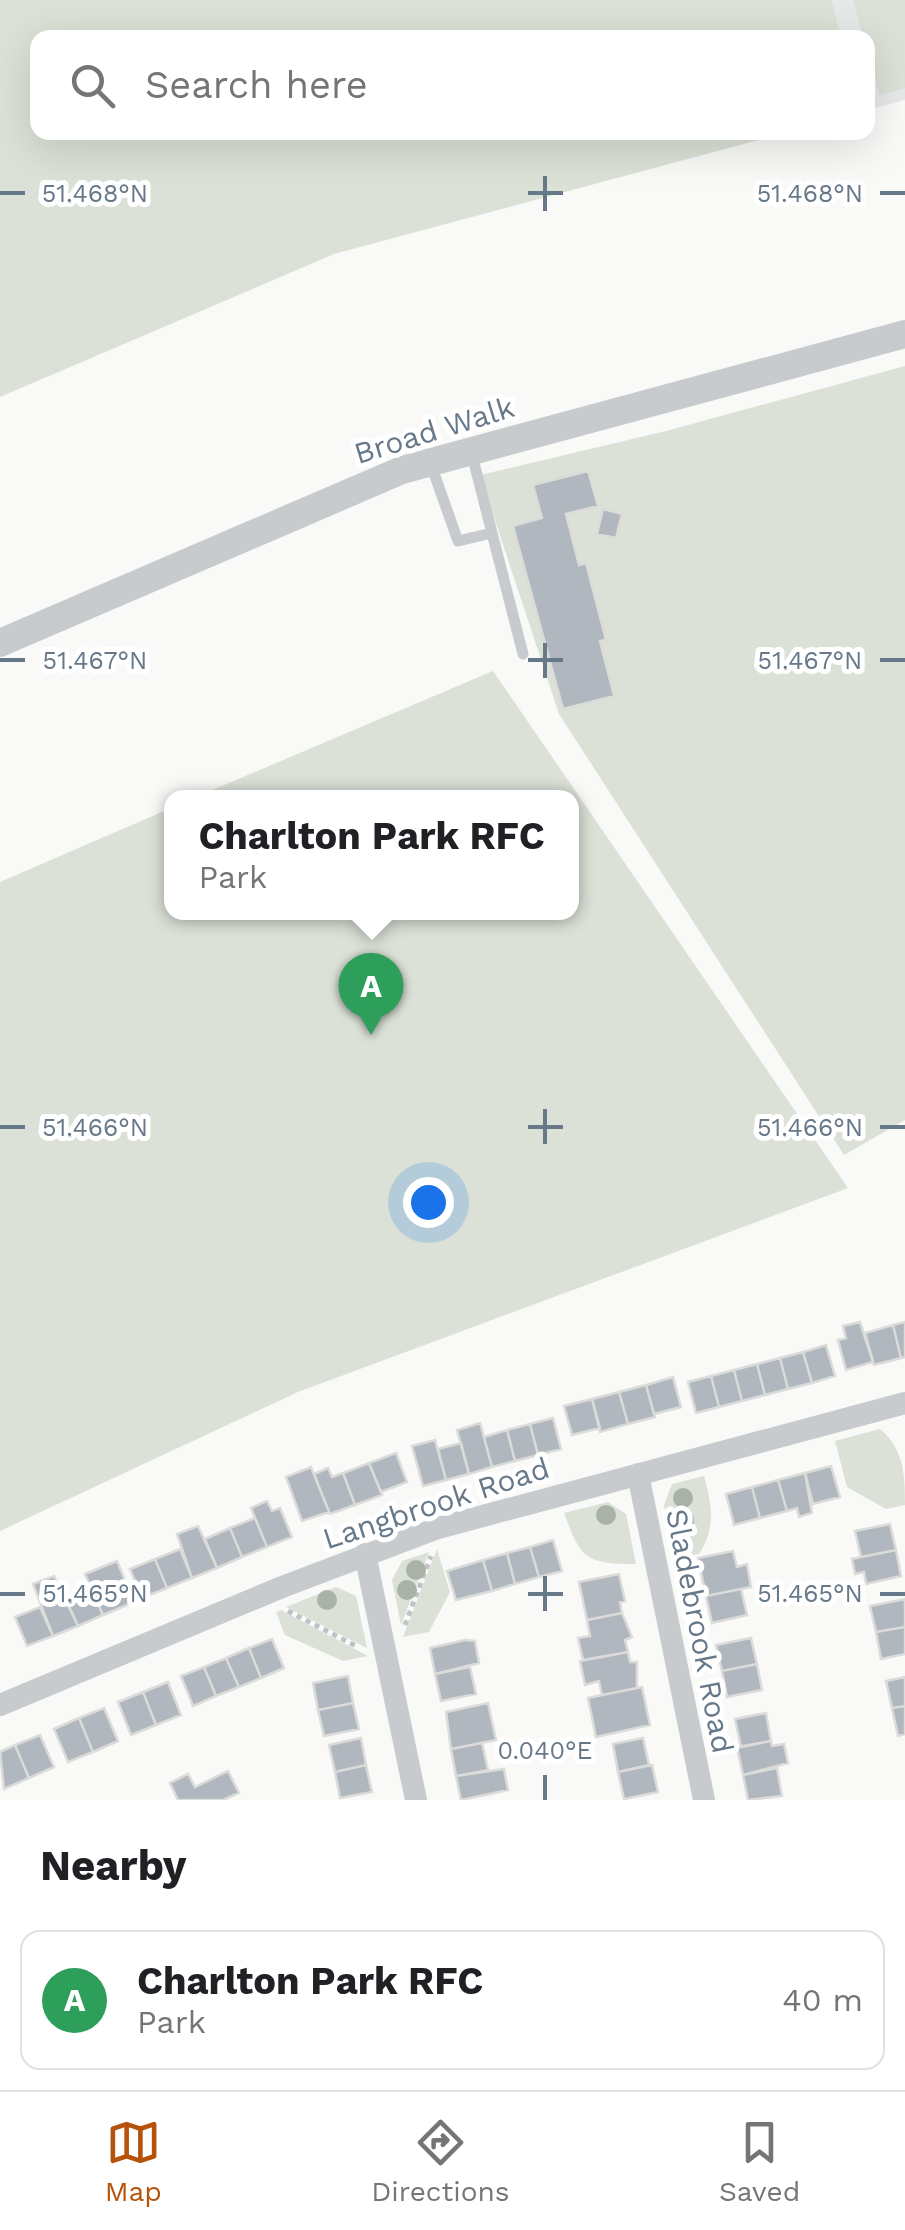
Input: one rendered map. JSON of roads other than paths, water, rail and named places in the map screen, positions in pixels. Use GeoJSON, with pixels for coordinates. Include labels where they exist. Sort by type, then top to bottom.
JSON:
{"type":"FeatureCollection","features":[{"type":"Feature","properties":{"kind":"street","name":"Broad Walk"},"geometry":{"type":"LineString","coordinates":[[0,643],[334,496],[430,462],[905,334]]}},
{"type":"Feature","properties":{"kind":"street","name":"Langbrook Road"},"geometry":{"type":"LineString","coordinates":[[0,1705],[427,1532],[905,1403]]}},
{"type":"Feature","properties":{"kind":"street","name":"Sladebrook Road"},"geometry":{"type":"LineString","coordinates":[[638,1474],[704,1800]]}},
{"type":"Feature","properties":{"kind":"street"},"geometry":{"type":"LineString","coordinates":[[365,1554],[416,1800]]}},
{"type":"Feature","properties":{"kind":"lane"},"geometry":{"type":"LineString","coordinates":[[471,451],[523,654]]}},
{"type":"Feature","properties":{"kind":"lane"},"geometry":{"type":"LineString","coordinates":[[430,462],[458,542],[492,532]]}},
{"type":"Feature","properties":{"kind":"place","name":"Charlton Park RFC"},"geometry":{"type":"Point","coordinates":[371,1035]}}]}
